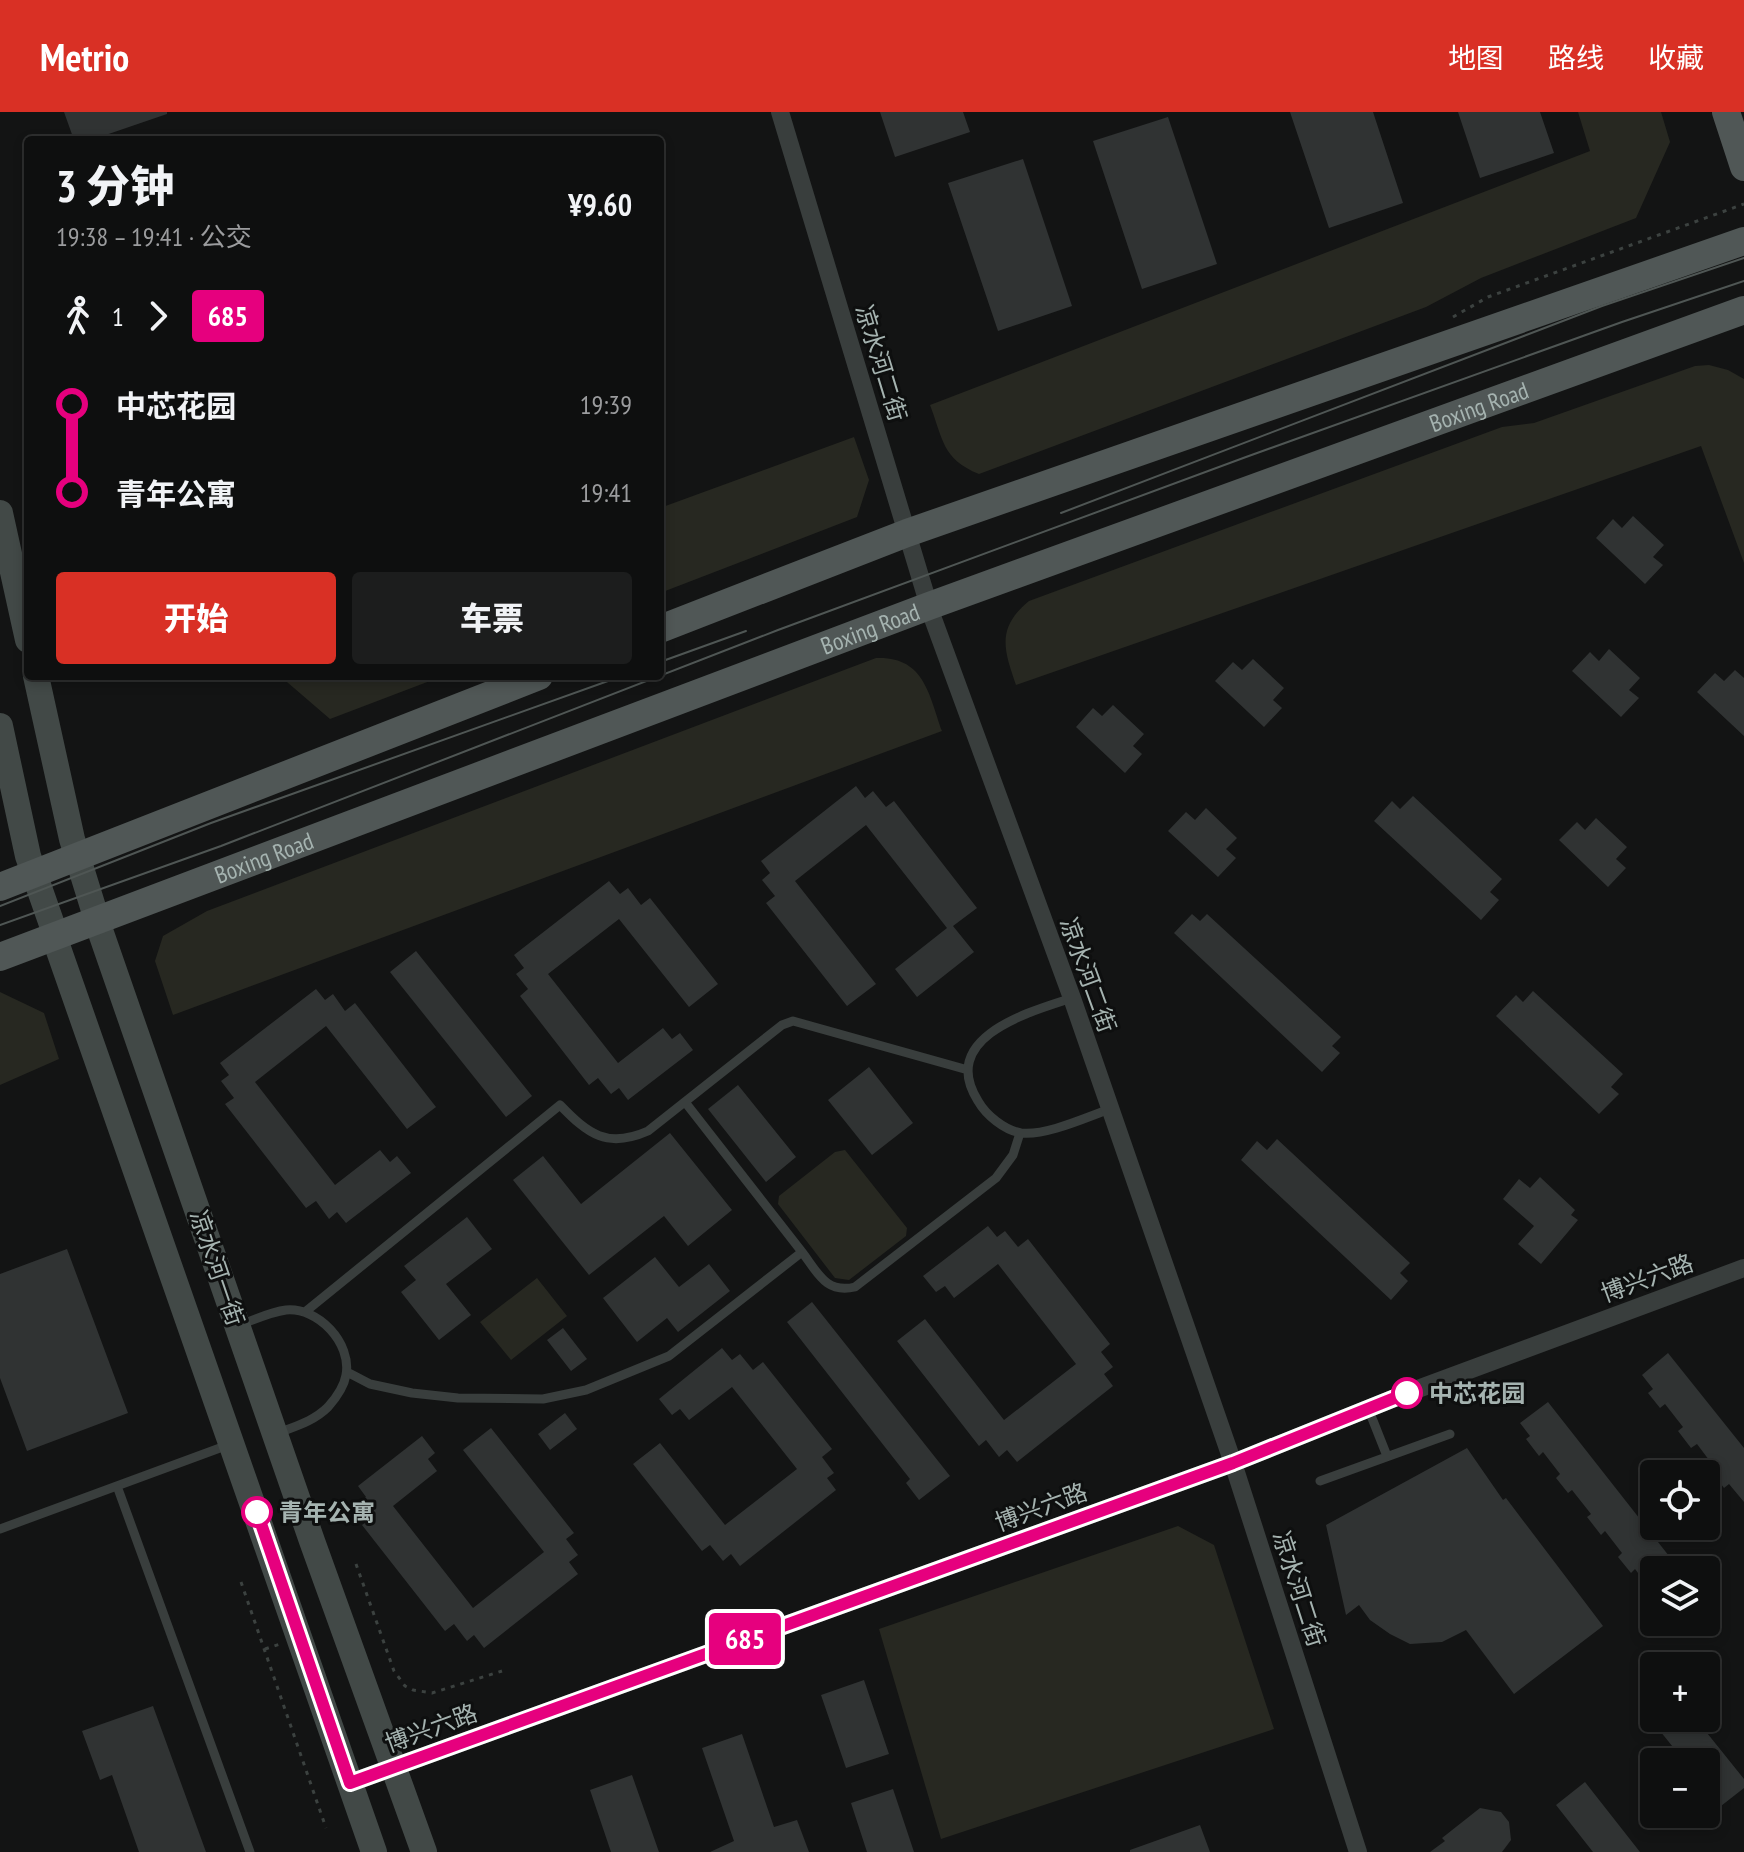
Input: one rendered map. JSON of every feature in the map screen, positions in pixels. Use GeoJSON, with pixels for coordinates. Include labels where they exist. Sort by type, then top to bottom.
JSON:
{"type":"FeatureCollection","features":[{"type":"Feature","properties":{"kind":"main road"},"geometry":{"type":"LineString","coordinates":[[1726,112],[1744,167]]}},
{"type":"Feature","properties":{"kind":"main road"},"geometry":{"type":"LineString","coordinates":[[664,627],[907,533],[1744,241]]}},
{"type":"Feature","properties":{"kind":"main road","name":"Boxing Road"},"geometry":{"type":"LineString","coordinates":[[0,957],[929,606],[1744,310]]}},
{"type":"Feature","properties":{"kind":"main road"},"geometry":{"type":"LineString","coordinates":[[0,513],[24,622]]}},
{"type":"Feature","properties":{"kind":"main road","name":"凉水河一街"},"geometry":{"type":"LineString","coordinates":[[37,680],[77,856],[98,922],[424,1852]]}},
{"type":"Feature","properties":{"kind":"main road"},"geometry":{"type":"LineString","coordinates":[[0,887],[529,680]]}},
{"type":"Feature","properties":{"kind":"main road","name":"凉水河一街"},"geometry":{"type":"LineString","coordinates":[[0,726],[28,856],[68,978],[374,1852]]}},
{"type":"Feature","properties":{"kind":"street","name":"凉水河二街"},"geometry":{"type":"LineString","coordinates":[[780,112],[929,606],[1072,998],[1233,1463],[1358,1852]]}},
{"type":"Feature","properties":{"kind":"street","name":"博兴六路"},"geometry":{"type":"LineString","coordinates":[[350,1783],[1233,1463],[1368,1408],[1744,1268]]}},
{"type":"Feature","properties":{"kind":"lane"},"geometry":{"type":"LineString","coordinates":[[1072,998],[1003,1023],[986,1036],[974,1052],[968,1070],[972,1092],[983,1109],[998,1122],[1020,1133],[1042,1131],[1110,1109]]}},
{"type":"Feature","properties":{"kind":"lane"},"geometry":{"type":"LineString","coordinates":[[305,1312],[560,1105],[583,1128],[600,1137],[634,1137],[648,1131],[782,1025],[793,1021],[968,1070]]}},
{"type":"Feature","properties":{"kind":"lane"},"geometry":{"type":"LineString","coordinates":[[685,1102],[802,1252],[831,1286],[841,1290],[855,1287],[996,1178],[1013,1155],[1020,1133]]}},
{"type":"Feature","properties":{"kind":"lane"},"geometry":{"type":"LineString","coordinates":[[347,1372],[370,1384],[458,1398],[543,1399],[586,1390],[669,1356],[802,1252]]}},
{"type":"Feature","properties":{"kind":"lane"},"geometry":{"type":"LineString","coordinates":[[238,1326],[287,1310],[305,1312],[325,1324],[346,1354],[344,1383],[327,1408],[314,1419],[275,1434]]}},
{"type":"Feature","properties":{"kind":"lane"},"geometry":{"type":"LineString","coordinates":[[1368,1408],[1387,1456]]}},
{"type":"Feature","properties":{"kind":"lane"},"geometry":{"type":"LineString","coordinates":[[1320,1481],[1450,1434]]}},
{"type":"Feature","properties":{"kind":"lane"},"geometry":{"type":"LineString","coordinates":[[0,1529],[231,1444]]}},
{"type":"Feature","properties":{"kind":"lane"},"geometry":{"type":"LineString","coordinates":[[117,1486],[250,1852]]}},
{"type":"Feature","properties":{"kind":"path"},"geometry":{"type":"LineString","coordinates":[[356,1564],[394,1671],[405,1686],[432,1693],[502,1671]]}},
{"type":"Feature","properties":{"kind":"path"},"geometry":{"type":"LineString","coordinates":[[241,1582],[326,1828]]}},
{"type":"Feature","properties":{"kind":"shaded area"},"geometry":{"type":"Polygon","coordinates":[[[1578,112],[1661,112],[1670,142],[1636,218],[1481,278],[1426,307],[979,474],[958,462],[941,438],[930,405],[1590,151],[1578,112]]]}},
{"type":"Feature","properties":{"kind":"shaded area"},"geometry":{"type":"Polygon","coordinates":[[[1709,365],[1728,370],[1744,379],[1744,563],[1701,446],[1016,685],[1006,650],[1007,630],[1018,611],[1029,601],[1502,427],[1534,423],[1695,366],[1709,365]]]}},
{"type":"Feature","properties":{"kind":"shaded area"},"geometry":{"type":"Polygon","coordinates":[[[854,437],[869,480],[857,517],[664,591],[664,507],[854,437]]]}},
{"type":"Feature","properties":{"kind":"shaded area"},"geometry":{"type":"Polygon","coordinates":[[[876,658],[905,663],[915,670],[928,691],[942,731],[173,1015],[155,961],[163,936],[207,911],[876,658]]]}},
{"type":"Feature","properties":{"kind":"shaded area"},"geometry":{"type":"Polygon","coordinates":[[[285,680],[432,680],[330,719],[285,680]]]}},
{"type":"Feature","properties":{"kind":"shaded area"},"geometry":{"type":"Polygon","coordinates":[[[0,992],[44,1013],[59,1059],[0,1085],[0,992]]]}},
{"type":"Feature","properties":{"kind":"shaded area"},"geometry":{"type":"Polygon","coordinates":[[[845,1150],[907,1228],[906,1236],[849,1280],[835,1278],[778,1204],[779,1196],[835,1152],[845,1150]]]}},
{"type":"Feature","properties":{"kind":"shaded area"},"geometry":{"type":"Polygon","coordinates":[[[537,1278],[567,1316],[511,1360],[480,1322],[537,1278]]]}},
{"type":"Feature","properties":{"kind":"shaded area"},"geometry":{"type":"Polygon","coordinates":[[[1178,1526],[1214,1545],[1274,1729],[941,1839],[879,1629],[1178,1526]]]}},
{"type":"Feature","properties":{"kind":"building"},"geometry":{"type":"Polygon","coordinates":[[[64,112],[167,112],[103,136],[73,136],[64,112]]]}},
{"type":"Feature","properties":{"kind":"building"},"geometry":{"type":"Polygon","coordinates":[[[880,112],[963,112],[970,132],[895,157],[880,112]]]}},
{"type":"Feature","properties":{"kind":"building"},"geometry":{"type":"Polygon","coordinates":[[[1290,112],[1373,112],[1403,203],[1329,228],[1290,112]]]}},
{"type":"Feature","properties":{"kind":"building"},"geometry":{"type":"Polygon","coordinates":[[[1458,112],[1540,112],[1554,153],[1480,178],[1458,112]]]}},
{"type":"Feature","properties":{"kind":"building"},"geometry":{"type":"Polygon","coordinates":[[[1168,117],[1217,264],[1142,289],[1093,141],[1168,117]]]}},
{"type":"Feature","properties":{"kind":"building"},"geometry":{"type":"Polygon","coordinates":[[[1023,159],[1072,306],[998,331],[948,183],[1023,159]]]}},
{"type":"Feature","properties":{"kind":"building"},"geometry":{"type":"Polygon","coordinates":[[[1633,516],[1664,545],[1653,557],[1663,565],[1645,584],[1596,538],[1613,519],[1622,528],[1633,516]]]}},
{"type":"Feature","properties":{"kind":"building"},"geometry":{"type":"Polygon","coordinates":[[[1609,649],[1640,678],[1629,690],[1639,698],[1621,717],[1572,671],[1590,652],[1599,661],[1609,649]]]}},
{"type":"Feature","properties":{"kind":"building"},"geometry":{"type":"Polygon","coordinates":[[[1253,659],[1284,688],[1273,700],[1282,708],[1264,727],[1215,681],[1233,662],[1242,670],[1253,659]]]}},
{"type":"Feature","properties":{"kind":"building"},"geometry":{"type":"Polygon","coordinates":[[[1735,670],[1744,678],[1744,736],[1697,692],[1715,673],[1724,681],[1735,670]]]}},
{"type":"Feature","properties":{"kind":"building"},"geometry":{"type":"Polygon","coordinates":[[[1113,705],[1144,734],[1133,746],[1142,754],[1125,773],[1076,727],[1093,708],[1102,716],[1113,705]]]}},
{"type":"Feature","properties":{"kind":"building"},"geometry":{"type":"Polygon","coordinates":[[[856,786],[865,798],[873,791],[886,807],[894,801],[977,908],[953,926],[974,952],[917,997],[895,969],[947,928],[866,825],[795,881],[876,984],[847,1006],[766,903],[775,896],[762,880],[770,873],[761,861],[856,786]]]}},
{"type":"Feature","properties":{"kind":"building"},"geometry":{"type":"Polygon","coordinates":[[[1413,796],[1502,879],[1490,892],[1499,900],[1481,920],[1374,821],[1392,801],[1400,809],[1413,796]]]}},
{"type":"Feature","properties":{"kind":"building"},"geometry":{"type":"Polygon","coordinates":[[[1206,808],[1237,838],[1226,849],[1236,858],[1218,877],[1168,831],[1186,812],[1195,820],[1206,808]]]}},
{"type":"Feature","properties":{"kind":"building"},"geometry":{"type":"Polygon","coordinates":[[[1596,818],[1627,847],[1616,859],[1626,868],[1608,887],[1559,840],[1577,822],[1585,830],[1596,818]]]}},
{"type":"Feature","properties":{"kind":"building"},"geometry":{"type":"Polygon","coordinates":[[[609,881],[620,894],[628,888],[641,905],[650,898],[718,984],[689,1007],[619,919],[548,974],[618,1063],[663,1028],[672,1039],[680,1033],[693,1050],[628,1100],[619,1088],[611,1094],[598,1078],[589,1085],[520,996],[528,989],[516,974],[524,968],[514,955],[609,881]]]}},
{"type":"Feature","properties":{"kind":"building"},"geometry":{"type":"Polygon","coordinates":[[[1192,914],[1200,921],[1207,914],[1341,1037],[1332,1046],[1340,1053],[1322,1072],[1174,933],[1192,914]]]}},
{"type":"Feature","properties":{"kind":"building"},"geometry":{"type":"Polygon","coordinates":[[[416,951],[532,1096],[506,1117],[390,972],[416,951]]]}},
{"type":"Feature","properties":{"kind":"building"},"geometry":{"type":"Polygon","coordinates":[[[316,989],[325,1000],[333,994],[345,1011],[355,1003],[436,1107],[407,1129],[326,1026],[255,1082],[335,1185],[380,1150],[390,1162],[397,1156],[411,1173],[346,1223],[337,1212],[329,1219],[316,1201],[306,1208],[225,1104],[234,1098],[221,1081],[229,1075],[220,1063],[316,989]]]}},
{"type":"Feature","properties":{"kind":"building"},"geometry":{"type":"Polygon","coordinates":[[[1533,991],[1623,1074],[1611,1087],[1619,1094],[1599,1114],[1496,1016],[1516,995],[1523,1002],[1533,991]]]}},
{"type":"Feature","properties":{"kind":"building"},"geometry":{"type":"Polygon","coordinates":[[[869,1067],[913,1123],[872,1155],[828,1100],[869,1067]]]}},
{"type":"Feature","properties":{"kind":"building"},"geometry":{"type":"Polygon","coordinates":[[[738,1085],[796,1157],[766,1182],[708,1109],[738,1085]]]}},
{"type":"Feature","properties":{"kind":"building"},"geometry":{"type":"Polygon","coordinates":[[[670,1133],[732,1210],[688,1246],[664,1216],[589,1275],[513,1180],[543,1156],[581,1204],[670,1133]]]}},
{"type":"Feature","properties":{"kind":"building"},"geometry":{"type":"Polygon","coordinates":[[[1277,1139],[1410,1263],[1400,1273],[1408,1281],[1391,1300],[1241,1160],[1257,1141],[1267,1150],[1277,1139]]]}},
{"type":"Feature","properties":{"kind":"building"},"geometry":{"type":"Polygon","coordinates":[[[1540,1177],[1575,1210],[1571,1215],[1578,1220],[1541,1264],[1518,1244],[1534,1226],[1503,1199],[1519,1179],[1530,1188],[1540,1177]]]}},
{"type":"Feature","properties":{"kind":"building"},"geometry":{"type":"Polygon","coordinates":[[[467,1217],[492,1249],[446,1284],[471,1315],[439,1340],[401,1292],[416,1280],[404,1266],[467,1217]]]}},
{"type":"Feature","properties":{"kind":"building"},"geometry":{"type":"Polygon","coordinates":[[[988,1226],[997,1237],[1005,1231],[1018,1247],[1028,1239],[1110,1344],[1101,1352],[1113,1367],[1104,1374],[1113,1386],[1017,1462],[1007,1450],[999,1457],[986,1440],[979,1446],[897,1341],[925,1319],[1004,1420],[1076,1364],[998,1264],[954,1298],[945,1286],[936,1292],[923,1276],[988,1226]]]}},
{"type":"Feature","properties":{"kind":"building"},"geometry":{"type":"Polygon","coordinates":[[[67,1249],[128,1413],[27,1451],[0,1378],[0,1274],[67,1249]]]}},
{"type":"Feature","properties":{"kind":"building"},"geometry":{"type":"Polygon","coordinates":[[[655,1257],[679,1287],[709,1264],[730,1291],[678,1332],[667,1318],[637,1342],[603,1298],[655,1257]]]}},
{"type":"Feature","properties":{"kind":"building"},"geometry":{"type":"Polygon","coordinates":[[[812,1302],[950,1476],[919,1500],[906,1483],[910,1479],[787,1322],[812,1302]]]}},
{"type":"Feature","properties":{"kind":"building"},"geometry":{"type":"Polygon","coordinates":[[[563,1328],[587,1359],[571,1371],[547,1340],[563,1328]]]}},
{"type":"Feature","properties":{"kind":"building"},"geometry":{"type":"Polygon","coordinates":[[[722,1348],[732,1360],[740,1354],[753,1370],[763,1362],[832,1449],[822,1457],[834,1473],[827,1478],[836,1490],[740,1566],[731,1554],[723,1561],[710,1545],[702,1551],[633,1464],[660,1443],[725,1525],[797,1469],[732,1387],[689,1420],[680,1409],[672,1415],[659,1399],[722,1348]]]}},
{"type":"Feature","properties":{"kind":"building"},"geometry":{"type":"Polygon","coordinates":[[[1668,1353],[1744,1448],[1744,1502],[1729,1484],[1724,1488],[1720,1483],[1720,1460],[1709,1460],[1697,1444],[1691,1448],[1678,1431],[1683,1427],[1665,1404],[1660,1408],[1648,1393],[1653,1389],[1642,1375],[1668,1353]]]}},
{"type":"Feature","properties":{"kind":"building"},"geometry":{"type":"Polygon","coordinates":[[[1548,1402],[1640,1519],[1640,1540],[1656,1540],[1669,1556],[1640,1556],[1640,1576],[1635,1569],[1631,1573],[1618,1557],[1622,1553],[1605,1531],[1601,1535],[1587,1517],[1591,1514],[1572,1490],[1568,1493],[1556,1478],[1560,1474],[1543,1452],[1539,1456],[1526,1439],[1530,1436],[1520,1423],[1548,1402]]]}},
{"type":"Feature","properties":{"kind":"building"},"geometry":{"type":"Polygon","coordinates":[[[565,1413],[577,1429],[550,1450],[538,1434],[565,1413]]]}},
{"type":"Feature","properties":{"kind":"building"},"geometry":{"type":"Polygon","coordinates":[[[491,1428],[574,1533],[566,1539],[578,1555],[569,1562],[578,1574],[484,1648],[474,1635],[467,1641],[454,1624],[445,1631],[362,1525],[370,1519],[358,1503],[366,1497],[358,1486],[422,1436],[435,1453],[428,1459],[437,1471],[393,1506],[473,1608],[544,1552],[463,1450],[491,1428]]]}},
{"type":"Feature","properties":{"kind":"building"},"geometry":{"type":"Polygon","coordinates":[[[1467,1448],[1503,1500],[1506,1498],[1603,1626],[1514,1694],[1466,1630],[1442,1642],[1410,1644],[1370,1620],[1359,1605],[1346,1615],[1326,1525],[1467,1448]]]}},
{"type":"Feature","properties":{"kind":"building"},"geometry":{"type":"Polygon","coordinates":[[[864,1680],[889,1754],[846,1768],[821,1695],[864,1680]]]}},
{"type":"Feature","properties":{"kind":"building"},"geometry":{"type":"Polygon","coordinates":[[[153,1706],[206,1852],[139,1852],[112,1775],[100,1780],[82,1731],[153,1706]]]}},
{"type":"Feature","properties":{"kind":"building"},"geometry":{"type":"Polygon","coordinates":[[[1661,1732],[1706,1732],[1719,1748],[1674,1748],[1661,1732]]]}},
{"type":"Feature","properties":{"kind":"building"},"geometry":{"type":"Polygon","coordinates":[[[742,1734],[774,1827],[797,1820],[809,1852],[710,1852],[734,1841],[702,1748],[742,1734]]]}},
{"type":"Feature","properties":{"kind":"building"},"geometry":{"type":"Polygon","coordinates":[[[1720,1749],[1744,1779],[1744,1788],[1721,1806],[1720,1749]]]}},
{"type":"Feature","properties":{"kind":"building"},"geometry":{"type":"Polygon","coordinates":[[[632,1775],[659,1852],[611,1852],[590,1790],[632,1775]]]}},
{"type":"Feature","properties":{"kind":"building"},"geometry":{"type":"Polygon","coordinates":[[[1585,1782],[1640,1852],[1593,1852],[1556,1805],[1585,1782]]]}},
{"type":"Feature","properties":{"kind":"building"},"geometry":{"type":"Polygon","coordinates":[[[893,1789],[914,1852],[867,1852],[851,1803],[893,1789]]]}},
{"type":"Feature","properties":{"kind":"building"},"geometry":{"type":"Polygon","coordinates":[[[1480,1808],[1501,1812],[1509,1822],[1511,1840],[1502,1852],[1430,1852],[1445,1841],[1442,1838],[1480,1808]]]}},
{"type":"Feature","properties":{"kind":"building"},"geometry":{"type":"Polygon","coordinates":[[[1200,1825],[1210,1852],[1130,1852],[1130,1850],[1200,1825]]]}},
{"type":"Feature","properties":{"kind":"tram line"},"geometry":{"type":"LineString","coordinates":[[1061,513],[1602,306],[1744,258]]}},
{"type":"Feature","properties":{"kind":"tram line"},"geometry":{"type":"LineString","coordinates":[[664,674],[1246,457],[1744,281]]}},
{"type":"Feature","properties":{"kind":"tram line"},"geometry":{"type":"LineString","coordinates":[[664,661],[746,631]]}},
{"type":"Feature","properties":{"kind":"tram line"},"geometry":{"type":"LineString","coordinates":[[0,906],[211,823],[611,680]]}},
{"type":"Feature","properties":{"kind":"tram line"},"geometry":{"type":"LineString","coordinates":[[0,925],[221,846],[649,680]]}},
{"type":"Feature","properties":{"kind":"bus line","name":"685"},"geometry":{"type":"LineString","coordinates":[[257,1512],[350,1783],[1233,1463],[1407,1393]]}},
{"type":"Feature","properties":{"kind":"place","name":"中芯花园"},"geometry":{"type":"Point","coordinates":[1407,1393]}},
{"type":"Feature","properties":{"kind":"place","name":"青年公寓"},"geometry":{"type":"Point","coordinates":[257,1512]}}]}
